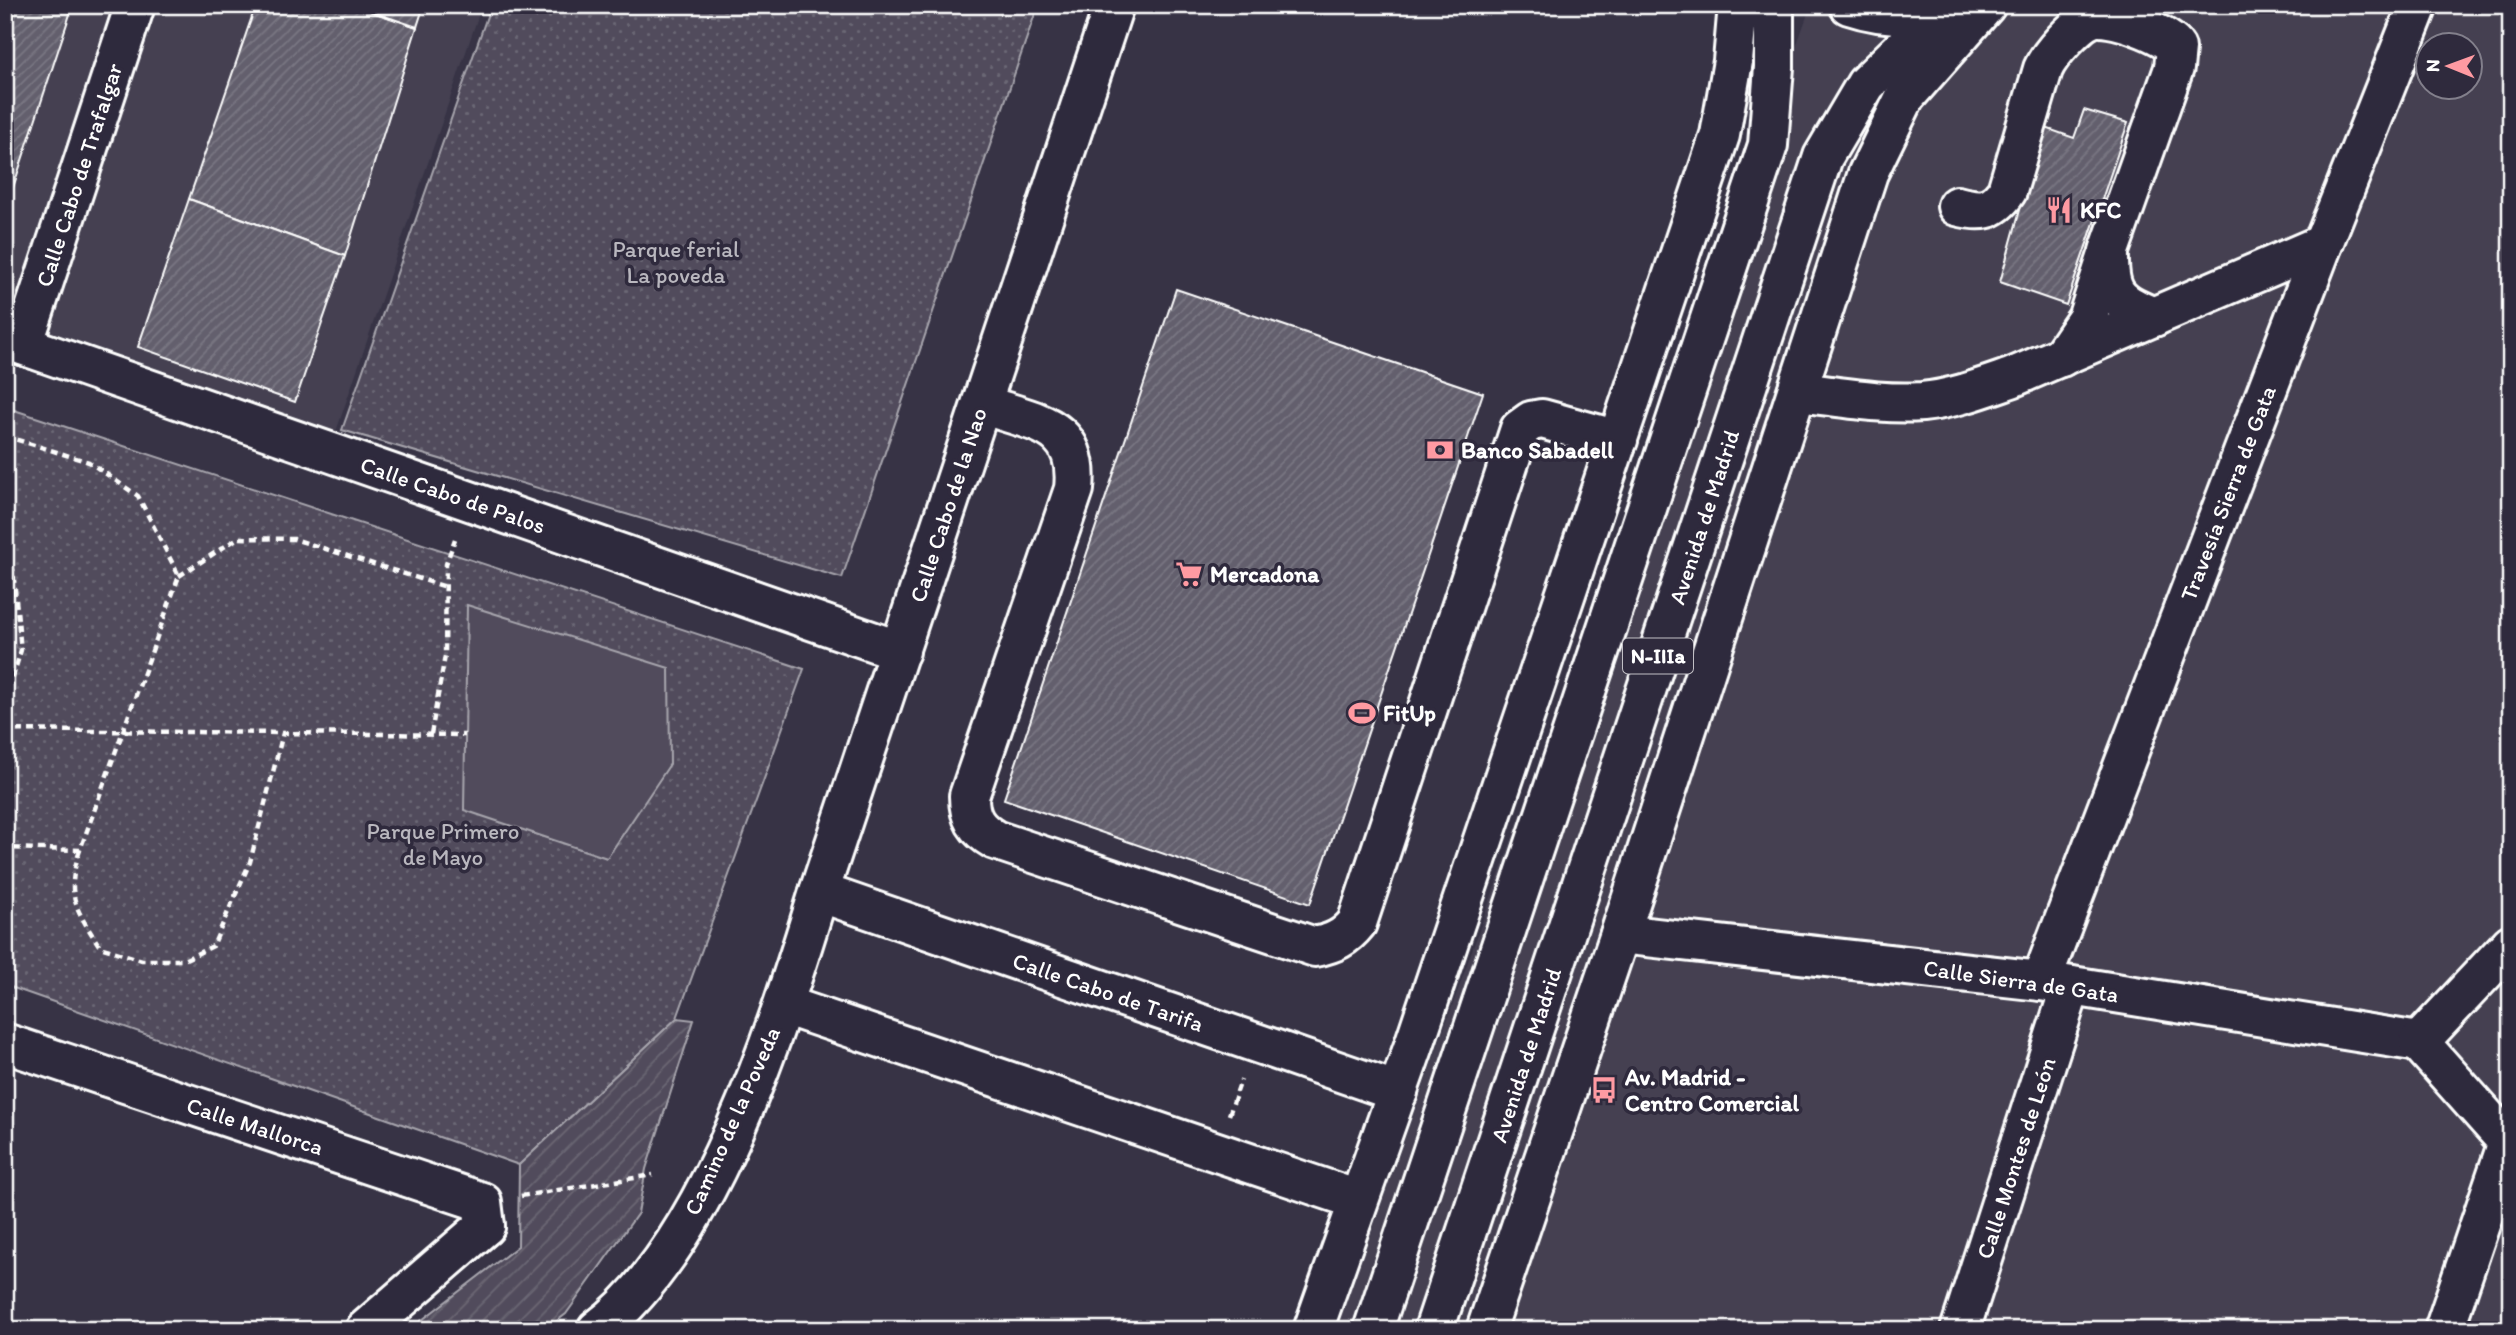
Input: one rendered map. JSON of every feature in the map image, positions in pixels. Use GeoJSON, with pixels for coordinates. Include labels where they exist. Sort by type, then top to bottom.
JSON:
{"type":"FeatureCollection","features":[{"type":"Feature","properties":{"kind":"main road","name":"Calle Cabo de Trafalgar"},"geometry":{"type":"LineString","coordinates":[[14,342],[135,5]]}},
{"type":"Feature","properties":{"kind":"main road","name":"Calle Cabo de la Nao"},"geometry":{"type":"LineString","coordinates":[[784,1005],[819,892],[1114,5]]}},
{"type":"Feature","properties":{"kind":"main road"},"geometry":{"type":"LineString","coordinates":[[1314,1330],[1398,1092],[1720,135],[1733,61],[1738,5]]}},
{"type":"Feature","properties":{"kind":"main road","name":"N-IIIa"},"geometry":{"type":"LineString","coordinates":[[1373,1330],[1768,145],[1774,67],[1774,5]]}},
{"type":"Feature","properties":{"kind":"main road","name":"N-IIIa"},"geometry":{"type":"LineString","coordinates":[[1849,5],[1876,14],[1937,15],[1973,5]]}},
{"type":"Feature","properties":{"kind":"main road"},"geometry":{"type":"LineString","coordinates":[[1486,1330],[1620,934],[1868,173],[1905,97],[1986,5]]}},
{"type":"Feature","properties":{"kind":"main road","name":"Travesía Sierra de Gata"},"geometry":{"type":"LineString","coordinates":[[2056,984],[2323,244],[2418,5]]}},
{"type":"Feature","properties":{"kind":"main road","name":"Avenida de Madrid"},"geometry":{"type":"LineString","coordinates":[[1434,1330],[1823,157],[1866,83],[1937,15]]}},
{"type":"Feature","properties":{"kind":"main road"},"geometry":{"type":"LineString","coordinates":[[1957,206],[1978,212],[1989,209],[2003,197],[2048,58],[2086,21],[2101,17],[2162,34],[2176,48],[2174,68],[2087,319],[2061,357]]}},
{"type":"Feature","properties":{"kind":"main road"},"geometry":{"type":"LineString","coordinates":[[1797,392],[1923,402],[1965,394],[2061,357],[2323,244]]}},
{"type":"Feature","properties":{"kind":"main road"},"geometry":{"type":"LineString","coordinates":[[2109,251],[2109,275],[2115,295],[2130,307],[2154,317]]}},
{"type":"Feature","properties":{"kind":"main road","name":"Calle Cabo de Palos"},"geometry":{"type":"LineString","coordinates":[[14,342],[900,650]]}},
{"type":"Feature","properties":{"kind":"main road"},"geometry":{"type":"LineString","coordinates":[[982,404],[1061,434],[1073,455],[1076,472],[1074,489],[969,796],[970,815],[975,824],[995,840],[1315,947],[1333,944],[1347,935],[1357,923],[1520,429],[1531,421],[1542,419],[1618,440]]}},
{"type":"Feature","properties":{"kind":"main road","name":"Calle Cabo de Tarifa"},"geometry":{"type":"LineString","coordinates":[[819,892],[1398,1092]]}},
{"type":"Feature","properties":{"kind":"main road","name":"Calle Sierra de Gata"},"geometry":{"type":"LineString","coordinates":[[1620,934],[2056,984],[2419,1042]]}},
{"type":"Feature","properties":{"kind":"main road"},"geometry":{"type":"LineString","coordinates":[[2444,1330],[2508,1142],[2419,1042],[2511,944]]}},
{"type":"Feature","properties":{"kind":"main road","name":"Calle Montes de León"},"geometry":{"type":"LineString","coordinates":[[1960,1330],[2056,984]]}},
{"type":"Feature","properties":{"kind":"main road"},"geometry":{"type":"LineString","coordinates":[[784,1005],[1358,1200]]}},
{"type":"Feature","properties":{"kind":"main road","name":"Camino de la Poveda"},"geometry":{"type":"LineString","coordinates":[[597,1330],[664,1262],[713,1176],[784,1005]]}},
{"type":"Feature","properties":{"kind":"main road","name":"Calle Mallorca"},"geometry":{"type":"LineString","coordinates":[[5,1043],[484,1214]]}},
{"type":"Feature","properties":{"kind":"main road"},"geometry":{"type":"LineString","coordinates":[[365,1330],[484,1214]]}},
{"type":"Feature","properties":{"kind":"path"},"geometry":{"type":"LineString","coordinates":[[5,436],[89,462],[138,496],[179,576]]}},
{"type":"Feature","properties":{"kind":"path"},"geometry":{"type":"LineString","coordinates":[[431,734],[445,656],[446,564],[468,500]]}},
{"type":"Feature","properties":{"kind":"path"},"geometry":{"type":"LineString","coordinates":[[283,733],[250,862],[213,946],[184,960],[142,960],[100,947],[80,916],[70,880],[179,576],[238,538],[294,539],[446,587]]}},
{"type":"Feature","properties":{"kind":"path"},"geometry":{"type":"LineString","coordinates":[[5,554],[13,569],[21,650],[5,703]]}},
{"type":"Feature","properties":{"kind":"path"},"geometry":{"type":"LineString","coordinates":[[5,730],[465,735]]}},
{"type":"Feature","properties":{"kind":"path"},"geometry":{"type":"LineString","coordinates":[[5,848],[79,850]]}},
{"type":"Feature","properties":{"kind":"path"},"geometry":{"type":"LineString","coordinates":[[1215,1152],[1254,1042]]}},
{"type":"Feature","properties":{"kind":"path"},"geometry":{"type":"LineString","coordinates":[[484,1214],[653,1175]]}},
{"type":"Feature","properties":{"kind":"shaded area"},"geometry":{"type":"Polygon","coordinates":[[[5,5],[482,5],[329,452],[5,335],[5,5]]]}},
{"type":"Feature","properties":{"kind":"shaded area"},"geometry":{"type":"Polygon","coordinates":[[[1811,5],[2511,5],[2511,1330],[1336,1330],[1811,5]]]}},
{"type":"Feature","properties":{"kind":"green space","name":"Parque ferial La poveda"},"geometry":{"type":"Polygon","coordinates":[[[491,5],[1038,5],[842,578],[342,430],[491,5]]]}},
{"type":"Feature","properties":{"kind":"green space","name":"Parque Primero de Mayo"},"geometry":{"type":"Polygon","coordinates":[[[5,407],[804,669],[677,1018],[519,1165],[5,985],[5,407]]]}},
{"type":"Feature","properties":{"kind":"green space"},"geometry":{"type":"Polygon","coordinates":[[[467,605],[669,668],[670,764],[607,858],[464,810],[467,605]]]}},
{"type":"Feature","properties":{"kind":"green space"},"geometry":{"type":"Polygon","coordinates":[[[677,1018],[694,1020],[646,1169],[638,1213],[566,1314],[545,1330],[409,1330],[518,1246],[519,1165],[677,1018]]]}},
{"type":"Feature","properties":{"kind":"building"},"geometry":{"type":"Polygon","coordinates":[[[5,5],[73,5],[5,212],[5,5]]]}},
{"type":"Feature","properties":{"kind":"building"},"geometry":{"type":"Polygon","coordinates":[[[256,5],[352,5],[417,27],[345,256],[189,199],[256,5]]]}},
{"type":"Feature","properties":{"kind":"building"},"geometry":{"type":"Polygon","coordinates":[[[352,5],[424,5],[417,27],[352,5]]]}},
{"type":"Feature","properties":{"kind":"building","name":"KFC"},"geometry":{"type":"Polygon","coordinates":[[[2084,110],[2128,123],[2066,305],[2000,282],[2043,127],[2074,138],[2084,110]]]}},
{"type":"Feature","properties":{"kind":"building"},"geometry":{"type":"Polygon","coordinates":[[[189,199],[345,256],[295,402],[138,347],[189,199]]]}},
{"type":"Feature","properties":{"kind":"building"},"geometry":{"type":"Polygon","coordinates":[[[1176,289],[1483,393],[1310,904],[1004,799],[1176,289]]]}},
{"type":"Feature","properties":{"kind":"place","name":"KFC"},"geometry":{"type":"Point","coordinates":[2059,210]}},
{"type":"Feature","properties":{"kind":"place","name":"Banco Sabadell"},"geometry":{"type":"Point","coordinates":[1440,450]}},
{"type":"Feature","properties":{"kind":"place","name":"Mercadona"},"geometry":{"type":"Point","coordinates":[1189,574]}},
{"type":"Feature","properties":{"kind":"place","name":"FitUp"},"geometry":{"type":"Point","coordinates":[1362,713]}},
{"type":"Feature","properties":{"kind":"place","name":"Av. Madrid - Centro Comercial"},"geometry":{"type":"Point","coordinates":[1604,1090]}}]}
